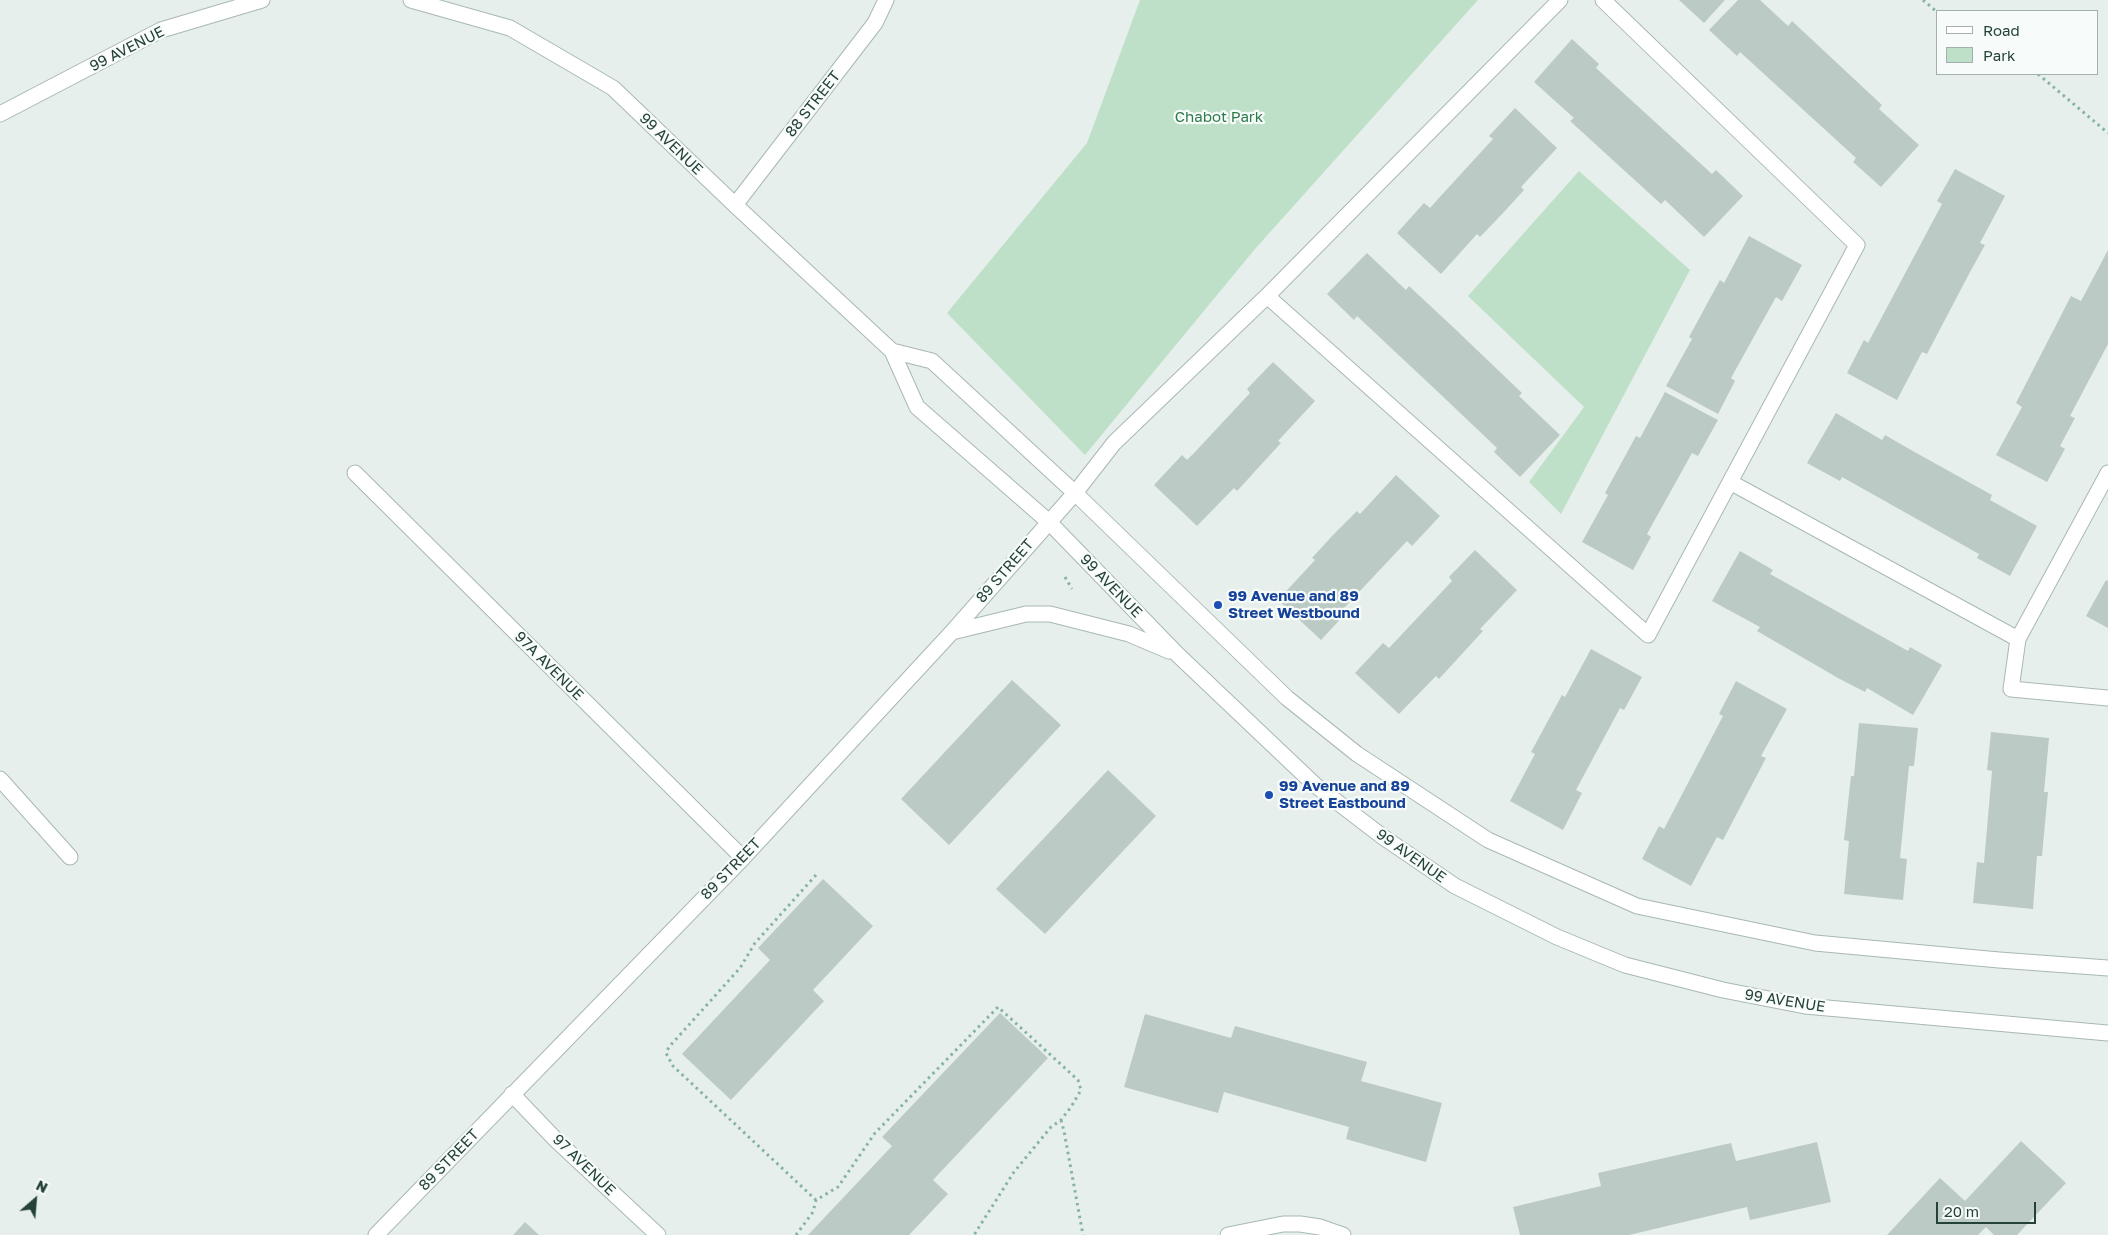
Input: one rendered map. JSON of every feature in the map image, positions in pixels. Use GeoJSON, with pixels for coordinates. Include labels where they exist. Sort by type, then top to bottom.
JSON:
{"type":"FeatureCollection","features":[{"type":"Feature","properties":{"kind":"street","name":"99 AVENUE"},"geometry":{"type":"LineString","coordinates":[[0,114],[162,30],[262,0]]}},
{"type":"Feature","properties":{"kind":"street","name":"99 AVENUE"},"geometry":{"type":"LineString","coordinates":[[411,0],[510,28],[613,88],[892,351],[917,407],[1048,522],[1178,654],[1316,784],[1383,837],[1455,886],[1565,941],[1625,965],[1723,990],[1805,1006],[2108,1033]]}},
{"type":"Feature","properties":{"kind":"street","name":"88 STREET"},"geometry":{"type":"LineString","coordinates":[[735,205],[875,23],[886,0]]}},
{"type":"Feature","properties":{"kind":"street","name":"89 STREET"},"geometry":{"type":"LineString","coordinates":[[376,1235],[743,858],[952,632],[1075,493],[1114,443],[1267,296],[1560,0]]}},
{"type":"Feature","properties":{"kind":"street"},"geometry":{"type":"LineString","coordinates":[[1267,296],[1648,635],[1857,245],[1603,0]]}},
{"type":"Feature","properties":{"kind":"street","name":"99 AVENUE"},"geometry":{"type":"LineString","coordinates":[[892,351],[932,361],[1075,493],[1287,698],[1358,754],[1488,840],[1637,906],[1815,943],[2108,968]]}},
{"type":"Feature","properties":{"kind":"street"},"geometry":{"type":"LineString","coordinates":[[2108,472],[2018,639],[2011,689],[2108,698]]}},
{"type":"Feature","properties":{"kind":"street","name":"97A AVENUE"},"geometry":{"type":"LineString","coordinates":[[355,473],[743,858]]}},
{"type":"Feature","properties":{"kind":"street"},"geometry":{"type":"LineString","coordinates":[[1730,482],[2018,639]]}},
{"type":"Feature","properties":{"kind":"street"},"geometry":{"type":"LineString","coordinates":[[952,632],[1026,614],[1050,614],[1129,634],[1178,654]]}},
{"type":"Feature","properties":{"kind":"street"},"geometry":{"type":"LineString","coordinates":[[0,779],[70,857]]}},
{"type":"Feature","properties":{"kind":"street","name":"97 AVENUE"},"geometry":{"type":"LineString","coordinates":[[512,1094],[556,1140],[658,1235]]}},
{"type":"Feature","properties":{"kind":"street"},"geometry":{"type":"LineString","coordinates":[[1228,1235],[1283,1224],[1320,1227],[1342,1235]]}},
{"type":"Feature","properties":{"kind":"path"},"geometry":{"type":"LineString","coordinates":[[1923,0],[1936,11]]}},
{"type":"Feature","properties":{"kind":"path"},"geometry":{"type":"LineString","coordinates":[[2039,75],[2108,133]]}},
{"type":"Feature","properties":{"kind":"path"},"geometry":{"type":"LineString","coordinates":[[816,876],[755,943],[740,968],[668,1047],[666,1053],[673,1066],[816,1200]]}},
{"type":"Feature","properties":{"kind":"path"},"geometry":{"type":"LineString","coordinates":[[796,1235],[813,1212],[816,1200],[838,1187],[875,1133],[998,1007],[1078,1080],[1081,1090],[1079,1096],[1061,1120],[1051,1127],[1014,1172],[974,1235]]}},
{"type":"Feature","properties":{"kind":"path"},"geometry":{"type":"LineString","coordinates":[[1061,1120],[1083,1235]]}},
{"type":"Feature","properties":{"kind":"green space","name":"Chabot Park"},"geometry":{"type":"Polygon","coordinates":[[[1140,0],[1478,0],[1255,249],[1085,455],[947,313],[1087,143],[1140,0]]]}},
{"type":"Feature","properties":{"kind":"green space"},"geometry":{"type":"Polygon","coordinates":[[[1579,171],[1690,270],[1561,514],[1529,482],[1584,407],[1468,296],[1579,171]]]}},
{"type":"Feature","properties":{"kind":"building"},"geometry":{"type":"Polygon","coordinates":[[[1679,0],[1725,0],[1704,23],[1679,0]]]}},
{"type":"Feature","properties":{"kind":"building"},"geometry":{"type":"Polygon","coordinates":[[[1738,0],[1760,0],[1788,26],[1792,21],[1882,105],[1879,109],[1919,145],[1881,187],[1853,162],[1856,158],[1740,52],[1737,56],[1709,30],[1738,0]]]}},
{"type":"Feature","properties":{"kind":"building"},"geometry":{"type":"Polygon","coordinates":[[[1572,39],[1599,64],[1596,68],[1712,174],[1716,170],[1743,196],[1704,237],[1665,200],[1661,204],[1570,121],[1574,118],[1534,82],[1572,39]]]}},
{"type":"Feature","properties":{"kind":"building"},"geometry":{"type":"Polygon","coordinates":[[[1515,108],[1557,148],[1521,187],[1524,190],[1503,213],[1480,237],[1477,234],[1441,274],[1397,233],[1424,203],[1430,208],[1493,139],[1489,136],[1515,108]]]}},
{"type":"Feature","properties":{"kind":"building"},"geometry":{"type":"Polygon","coordinates":[[[1955,169],[2005,196],[1980,243],[1985,245],[1927,354],[1922,352],[1897,400],[1847,373],[1864,340],[1868,343],[1942,204],[1937,201],[1955,169]]]}},
{"type":"Feature","properties":{"kind":"building"},"geometry":{"type":"Polygon","coordinates":[[[1749,236],[1802,265],[1782,301],[1776,297],[1731,378],[1735,381],[1718,414],[1666,386],[1692,339],[1689,337],[1720,280],[1724,283],[1749,236]]]}},
{"type":"Feature","properties":{"kind":"building"},"geometry":{"type":"Polygon","coordinates":[[[2108,250],[2108,344],[2070,416],[2075,418],[2060,446],[2065,449],[2047,482],[1996,455],[2022,407],[2016,403],[2071,296],[2081,301],[2108,250]]]}},
{"type":"Feature","properties":{"kind":"building"},"geometry":{"type":"Polygon","coordinates":[[[1367,253],[1406,290],[1409,286],[1454,328],[1522,393],[1519,396],[1560,435],[1520,477],[1494,452],[1497,448],[1437,391],[1357,316],[1354,320],[1327,294],[1367,253]]]}},
{"type":"Feature","properties":{"kind":"building"},"geometry":{"type":"Polygon","coordinates":[[[1273,362],[1315,401],[1278,441],[1281,443],[1237,491],[1234,488],[1197,526],[1154,485],[1182,455],[1187,460],[1195,452],[1250,393],[1247,389],[1273,362]]]}},
{"type":"Feature","properties":{"kind":"building"},"geometry":{"type":"Polygon","coordinates":[[[1665,392],[1718,420],[1698,456],[1692,453],[1647,534],[1651,537],[1633,570],[1582,542],[1608,495],[1605,493],[1636,436],[1640,438],[1665,392]]]}},
{"type":"Feature","properties":{"kind":"building"},"geometry":{"type":"Polygon","coordinates":[[[1836,413],[1882,440],[1885,435],[1992,495],[1990,500],[2037,526],[2010,576],[1977,558],[1979,554],[1842,477],[1840,481],[1807,463],[1836,413]]]}},
{"type":"Feature","properties":{"kind":"building"},"geometry":{"type":"Polygon","coordinates":[[[1396,475],[1440,516],[1412,546],[1407,541],[1343,609],[1347,612],[1321,640],[1278,600],[1315,560],[1312,558],[1333,535],[1357,511],[1360,514],[1396,475]]]}},
{"type":"Feature","properties":{"kind":"building"},"geometry":{"type":"Polygon","coordinates":[[[1475,550],[1517,590],[1480,629],[1483,631],[1439,679],[1436,676],[1399,714],[1355,673],[1383,643],[1389,648],[1452,581],[1449,577],[1475,550]]]}},
{"type":"Feature","properties":{"kind":"building"},"geometry":{"type":"Polygon","coordinates":[[[1740,551],[1773,570],[1770,574],[1908,651],[1910,647],[1942,665],[1913,715],[1867,688],[1865,692],[1838,678],[1757,631],[1760,627],[1712,601],[1740,551]]]}},
{"type":"Feature","properties":{"kind":"building"},"geometry":{"type":"Polygon","coordinates":[[[2106,580],[2108,581],[2108,628],[2086,616],[2106,580]]]}},
{"type":"Feature","properties":{"kind":"building"},"geometry":{"type":"Polygon","coordinates":[[[1591,649],[1642,677],[1624,710],[1620,708],[1576,790],[1582,793],[1563,830],[1510,801],[1535,754],[1531,752],[1562,695],[1565,697],[1591,649]]]}},
{"type":"Feature","properties":{"kind":"building"},"geometry":{"type":"Polygon","coordinates":[[[1012,680],[1061,725],[949,845],[901,799],[1012,680]]]}},
{"type":"Feature","properties":{"kind":"building"},"geometry":{"type":"Polygon","coordinates":[[[1736,681],[1787,709],[1761,756],[1766,758],[1723,840],[1717,837],[1691,886],[1642,859],[1659,826],[1664,829],[1723,716],[1719,714],[1736,681]]]}},
{"type":"Feature","properties":{"kind":"building"},"geometry":{"type":"Polygon","coordinates":[[[1859,723],[1918,728],[1914,766],[1909,766],[1900,858],[1907,859],[1903,900],[1844,894],[1849,841],[1844,840],[1851,776],[1854,776],[1859,723]]]}},
{"type":"Feature","properties":{"kind":"building"},"geometry":{"type":"Polygon","coordinates":[[[1991,732],[2049,738],[2044,792],[2048,792],[2042,856],[2037,856],[2033,909],[1973,903],[1977,862],[1984,863],[1992,771],[1987,770],[1991,732]]]}},
{"type":"Feature","properties":{"kind":"building"},"geometry":{"type":"Polygon","coordinates":[[[1108,770],[1156,816],[1045,934],[996,889],[1108,770]]]}},
{"type":"Feature","properties":{"kind":"building"},"geometry":{"type":"Polygon","coordinates":[[[823,879],[873,926],[813,990],[824,1001],[731,1100],[682,1054],[770,960],[758,948],[823,879]]]}},
{"type":"Feature","properties":{"kind":"building"},"geometry":{"type":"Polygon","coordinates":[[[1000,1013],[1048,1058],[933,1180],[948,1194],[909,1235],[808,1235],[892,1146],[882,1137],[1000,1013]]]}},
{"type":"Feature","properties":{"kind":"building"},"geometry":{"type":"Polygon","coordinates":[[[1145,1014],[1231,1038],[1235,1026],[1367,1062],[1361,1081],[1442,1103],[1426,1162],[1346,1139],[1349,1127],[1224,1092],[1218,1113],[1124,1087],[1145,1014]]]}},
{"type":"Feature","properties":{"kind":"building"},"geometry":{"type":"Polygon","coordinates":[[[2021,1141],[2066,1183],[2017,1235],[1994,1235],[1986,1227],[1978,1235],[1887,1235],[1940,1178],[1965,1201],[2021,1141]]]}},
{"type":"Feature","properties":{"kind":"building"},"geometry":{"type":"Polygon","coordinates":[[[1817,1142],[1831,1202],[1750,1220],[1747,1207],[1629,1235],[1520,1235],[1513,1207],[1601,1186],[1598,1173],[1731,1143],[1736,1161],[1817,1142]]]}},
{"type":"Feature","properties":{"kind":"building"},"geometry":{"type":"Polygon","coordinates":[[[525,1222],[539,1235],[513,1235],[525,1222]]]}},
{"type":"Feature","properties":{"kind":"place","name":"99 Avenue and 89 Street Westbound"},"geometry":{"type":"Point","coordinates":[1218,605]}},
{"type":"Feature","properties":{"kind":"place","name":"99 Avenue and 89 Street Eastbound"},"geometry":{"type":"Point","coordinates":[1269,795]}}]}
